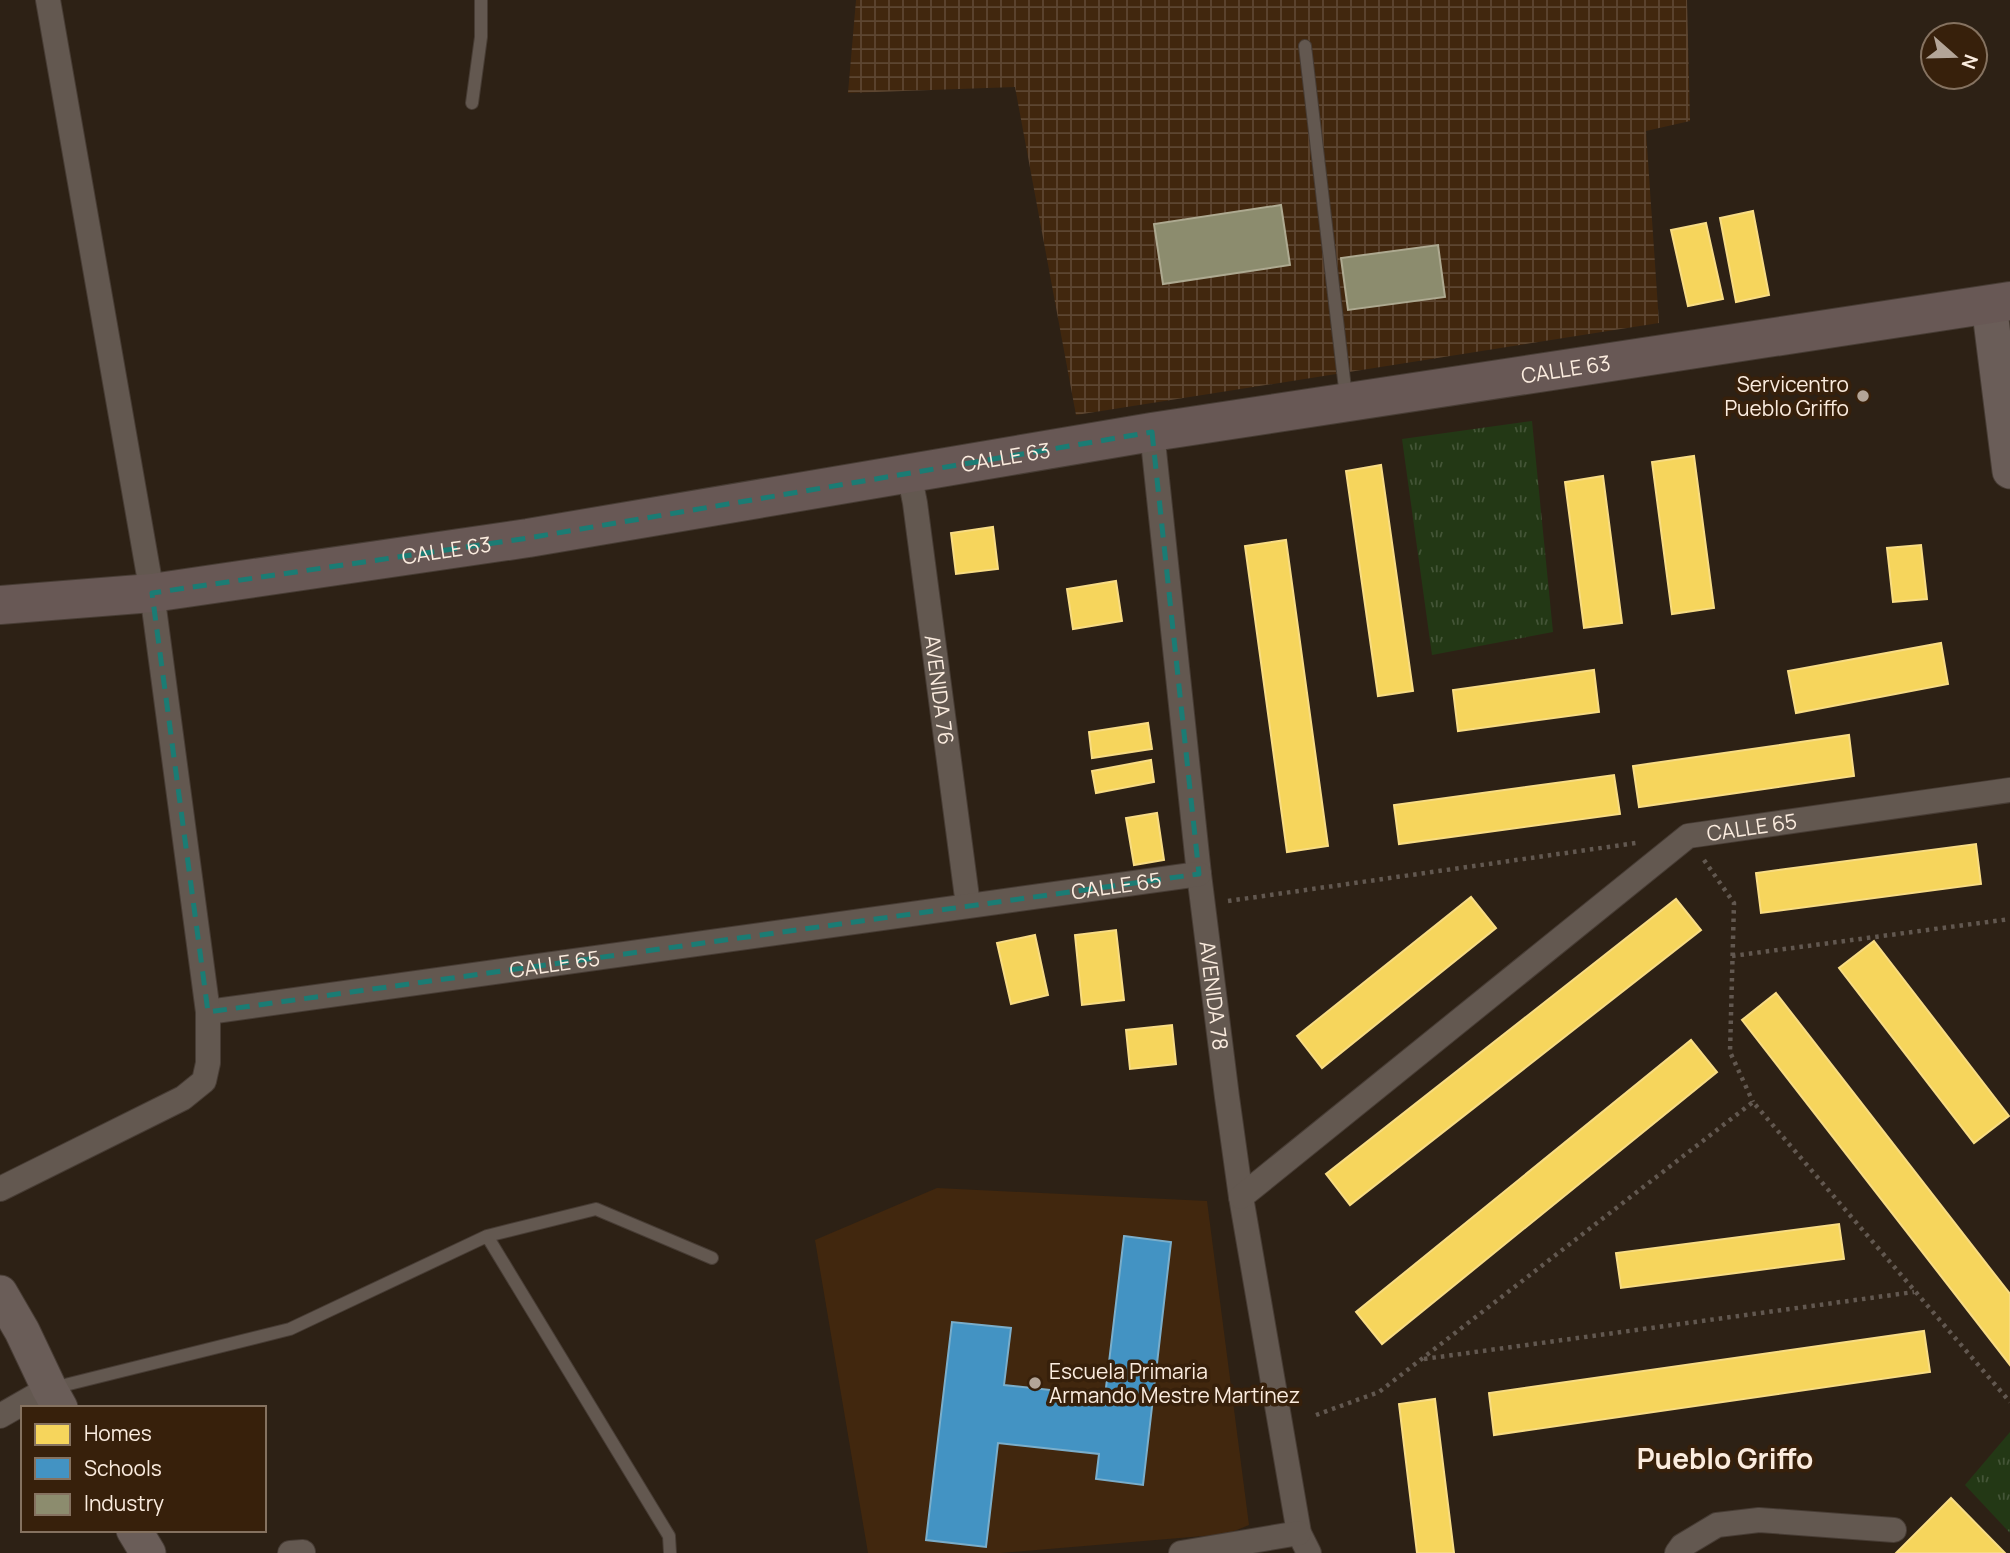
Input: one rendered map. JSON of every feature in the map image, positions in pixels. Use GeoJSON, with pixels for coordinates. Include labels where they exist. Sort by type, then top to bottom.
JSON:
{"type":"FeatureCollection","features":[{"type":"Feature","properties":{"kind":"main road","name":"CALLE 63"},"geometry":{"type":"LineString","coordinates":[[0,605],[152,593],[528,538],[1152,432],[1999,302]]}},
{"type":"Feature","properties":{"kind":"street"},"geometry":{"type":"LineString","coordinates":[[0,1189],[183,1098],[204,1081],[208,1063],[208,1012],[152,593],[48,0]]}},
{"type":"Feature","properties":{"kind":"street"},"geometry":{"type":"LineString","coordinates":[[1999,302],[2010,471]]}},
{"type":"Feature","properties":{"kind":"street","name":"AVENIDA 78"},"geometry":{"type":"LineString","coordinates":[[1152,432],[1199,874],[1241,1197],[1304,1543]]}},
{"type":"Feature","properties":{"kind":"street","name":"AVENIDA 76"},"geometry":{"type":"LineString","coordinates":[[909,472],[968,905]]}},
{"type":"Feature","properties":{"kind":"street","name":"CALLE 65"},"geometry":{"type":"LineString","coordinates":[[1241,1197],[1688,836],[2010,790]]}},
{"type":"Feature","properties":{"kind":"street","name":"CALLE 65"},"geometry":{"type":"LineString","coordinates":[[208,1012],[1199,874]]}},
{"type":"Feature","properties":{"kind":"street"},"geometry":{"type":"LineString","coordinates":[[0,1293],[55,1398],[31,1406]]}},
{"type":"Feature","properties":{"kind":"street"},"geometry":{"type":"LineString","coordinates":[[0,1416],[21,1409]]}},
{"type":"Feature","properties":{"kind":"street"},"geometry":{"type":"LineString","coordinates":[[1677,1553],[1682,1546],[1717,1525],[1759,1520],[1894,1530]]}},
{"type":"Feature","properties":{"kind":"street"},"geometry":{"type":"LineString","coordinates":[[135,1532],[148,1553]]}},
{"type":"Feature","properties":{"kind":"street"},"geometry":{"type":"LineString","coordinates":[[1181,1553],[1304,1543]]}},
{"type":"Feature","properties":{"kind":"street"},"geometry":{"type":"LineString","coordinates":[[290,1553],[304,1553]]}},
{"type":"Feature","properties":{"kind":"lane"},"geometry":{"type":"LineString","coordinates":[[472,103],[481,37],[481,0]]}},
{"type":"Feature","properties":{"kind":"lane"},"geometry":{"type":"LineString","coordinates":[[1305,46],[1347,403]]}},
{"type":"Feature","properties":{"kind":"lane"},"geometry":{"type":"LineString","coordinates":[[55,1398],[290,1329],[486,1236],[596,1209],[712,1258]]}},
{"type":"Feature","properties":{"kind":"lane"},"geometry":{"type":"LineString","coordinates":[[486,1236],[668,1536],[670,1553]]}},
{"type":"Feature","properties":{"kind":"path"},"geometry":{"type":"LineString","coordinates":[[1203,905],[1688,836],[1734,903],[1730,1052],[1753,1102],[2010,1402]]}},
{"type":"Feature","properties":{"kind":"path"},"geometry":{"type":"LineString","coordinates":[[1732,956],[2010,919]]}},
{"type":"Feature","properties":{"kind":"path"},"geometry":{"type":"LineString","coordinates":[[1315,1415],[1379,1392],[1753,1102]]}},
{"type":"Feature","properties":{"kind":"path"},"geometry":{"type":"LineString","coordinates":[[1421,1360],[1915,1292]]}},
{"type":"Feature","properties":{"kind":"highlighted area"},"geometry":{"type":"Polygon","coordinates":[[[1152,432],[1199,874],[208,1012],[152,593],[528,538],[1152,432]]]}},
{"type":"Feature","properties":{"kind":"shaded area"},"geometry":{"type":"Polygon","coordinates":[[[856,0],[1687,0],[1690,121],[1646,131],[1659,323],[1076,415],[1015,87],[848,93],[856,0]]]}},
{"type":"Feature","properties":{"kind":"shaded area","name":"Escuela Primaria Armando Mestre Martínez"},"geometry":{"type":"Polygon","coordinates":[[[937,1188],[1207,1201],[1249,1525],[1227,1534],[1001,1553],[868,1553],[815,1240],[937,1188]]]}},
{"type":"Feature","properties":{"kind":"green space"},"geometry":{"type":"Polygon","coordinates":[[[1532,421],[1553,632],[1432,655],[1402,439],[1532,421]]]}},
{"type":"Feature","properties":{"kind":"green space"},"geometry":{"type":"Polygon","coordinates":[[[2010,1432],[2010,1533],[1965,1485],[2010,1432]]]}},
{"type":"Feature","properties":{"kind":"building: Homes"},"geometry":{"type":"Polygon","coordinates":[[[1753,211],[1769,295],[1736,302],[1720,218],[1753,211]]]}},
{"type":"Feature","properties":{"kind":"building: Homes"},"geometry":{"type":"Polygon","coordinates":[[[1706,223],[1723,299],[1688,306],[1671,230],[1706,223]]]}},
{"type":"Feature","properties":{"kind":"building: Homes"},"geometry":{"type":"Polygon","coordinates":[[[1694,456],[1714,608],[1672,614],[1652,462],[1694,456]]]}},
{"type":"Feature","properties":{"kind":"building: Homes"},"geometry":{"type":"Polygon","coordinates":[[[1381,465],[1413,691],[1378,696],[1346,471],[1381,465]]]}},
{"type":"Feature","properties":{"kind":"building: Homes"},"geometry":{"type":"Polygon","coordinates":[[[1603,476],[1622,623],[1584,628],[1565,482],[1603,476]]]}},
{"type":"Feature","properties":{"kind":"building: Homes"},"geometry":{"type":"Polygon","coordinates":[[[993,527],[998,569],[956,574],[951,533],[993,527]]]}},
{"type":"Feature","properties":{"kind":"building: Homes"},"geometry":{"type":"Polygon","coordinates":[[[1286,540],[1328,846],[1287,852],[1245,546],[1286,540]]]}},
{"type":"Feature","properties":{"kind":"building: Homes"},"geometry":{"type":"Polygon","coordinates":[[[1921,545],[1927,599],[1893,602],[1887,548],[1921,545]]]}},
{"type":"Feature","properties":{"kind":"building: Homes"},"geometry":{"type":"Polygon","coordinates":[[[1116,581],[1122,621],[1073,629],[1067,589],[1116,581]]]}},
{"type":"Feature","properties":{"kind":"building: Homes"},"geometry":{"type":"Polygon","coordinates":[[[1941,643],[1948,684],[1796,713],[1788,671],[1941,643]]]}},
{"type":"Feature","properties":{"kind":"building: Homes"},"geometry":{"type":"Polygon","coordinates":[[[1594,670],[1599,712],[1458,731],[1453,690],[1594,670]]]}},
{"type":"Feature","properties":{"kind":"building: Homes"},"geometry":{"type":"Polygon","coordinates":[[[1148,723],[1152,749],[1092,758],[1089,732],[1148,723]]]}},
{"type":"Feature","properties":{"kind":"building: Homes"},"geometry":{"type":"Polygon","coordinates":[[[1849,735],[1854,776],[1639,807],[1633,766],[1849,735]]]}},
{"type":"Feature","properties":{"kind":"building: Homes"},"geometry":{"type":"Polygon","coordinates":[[[1151,760],[1154,782],[1096,793],[1092,771],[1151,760]]]}},
{"type":"Feature","properties":{"kind":"building: Homes"},"geometry":{"type":"Polygon","coordinates":[[[1614,775],[1620,814],[1399,844],[1394,805],[1614,775]]]}},
{"type":"Feature","properties":{"kind":"building: Homes"},"geometry":{"type":"Polygon","coordinates":[[[1157,813],[1164,860],[1134,865],[1126,818],[1157,813]]]}},
{"type":"Feature","properties":{"kind":"building: Homes"},"geometry":{"type":"Polygon","coordinates":[[[1976,844],[1981,884],[1761,913],[1756,873],[1976,844]]]}},
{"type":"Feature","properties":{"kind":"building: Homes"},"geometry":{"type":"Polygon","coordinates":[[[1471,897],[1496,928],[1322,1068],[1297,1036],[1471,897]]]}},
{"type":"Feature","properties":{"kind":"building: Homes"},"geometry":{"type":"Polygon","coordinates":[[[1676,899],[1701,930],[1350,1205],[1326,1174],[1676,899]]]}},
{"type":"Feature","properties":{"kind":"building: Homes"},"geometry":{"type":"Polygon","coordinates":[[[1116,930],[1124,1000],[1082,1005],[1075,935],[1116,930]]]}},
{"type":"Feature","properties":{"kind":"building: Homes"},"geometry":{"type":"Polygon","coordinates":[[[1035,935],[1048,995],[1011,1004],[997,943],[1035,935]]]}},
{"type":"Feature","properties":{"kind":"building: Homes"},"geometry":{"type":"Polygon","coordinates":[[[1874,941],[2009,1116],[1974,1143],[1839,968],[1874,941]]]}},
{"type":"Feature","properties":{"kind":"building: Homes"},"geometry":{"type":"Polygon","coordinates":[[[1776,993],[2010,1294],[2010,1365],[1742,1020],[1776,993]]]}},
{"type":"Feature","properties":{"kind":"building: Homes"},"geometry":{"type":"Polygon","coordinates":[[[1172,1025],[1176,1064],[1130,1069],[1126,1030],[1172,1025]]]}},
{"type":"Feature","properties":{"kind":"building: Homes"},"geometry":{"type":"Polygon","coordinates":[[[1691,1040],[1717,1072],[1382,1344],[1356,1312],[1691,1040]]]}},
{"type":"Feature","properties":{"kind":"building: Homes"},"geometry":{"type":"Polygon","coordinates":[[[1839,1224],[1844,1259],[1621,1288],[1616,1253],[1839,1224]]]}},
{"type":"Feature","properties":{"kind":"building: Homes"},"geometry":{"type":"Polygon","coordinates":[[[1924,1331],[1930,1372],[1494,1435],[1489,1393],[1924,1331]]]}},
{"type":"Feature","properties":{"kind":"building: Homes"},"geometry":{"type":"Polygon","coordinates":[[[1435,1399],[1454,1553],[1417,1553],[1399,1404],[1435,1399]]]}},
{"type":"Feature","properties":{"kind":"building: Homes"},"geometry":{"type":"Polygon","coordinates":[[[1951,1498],[2005,1553],[1896,1553],[1951,1498]]]}},
{"type":"Feature","properties":{"kind":"building: Schools"},"geometry":{"type":"Polygon","coordinates":[[[1124,1236],[1171,1242],[1143,1485],[1096,1479],[1099,1454],[998,1443],[986,1547],[926,1540],[952,1322],[1011,1328],[1004,1385],[1105,1396],[1124,1236]]]}},
{"type":"Feature","properties":{"kind":"building: Industry"},"geometry":{"type":"Polygon","coordinates":[[[1281,205],[1290,265],[1163,284],[1154,224],[1281,205]]]}},
{"type":"Feature","properties":{"kind":"building: Industry"},"geometry":{"type":"Polygon","coordinates":[[[1438,245],[1445,297],[1348,310],[1341,258],[1438,245]]]}},
{"type":"Feature","properties":{"kind":"place","name":"Servicentro Pueblo Griffo"},"geometry":{"type":"Point","coordinates":[1863,396]}},
{"type":"Feature","properties":{"kind":"place","name":"Escuela Primaria Armando Mestre Martínez"},"geometry":{"type":"Point","coordinates":[1035,1383]}},
{"type":"Feature","properties":{"kind":"district","name":"Pueblo Griffo"},"geometry":{"type":"Point","coordinates":[1725,1458]}}]}
